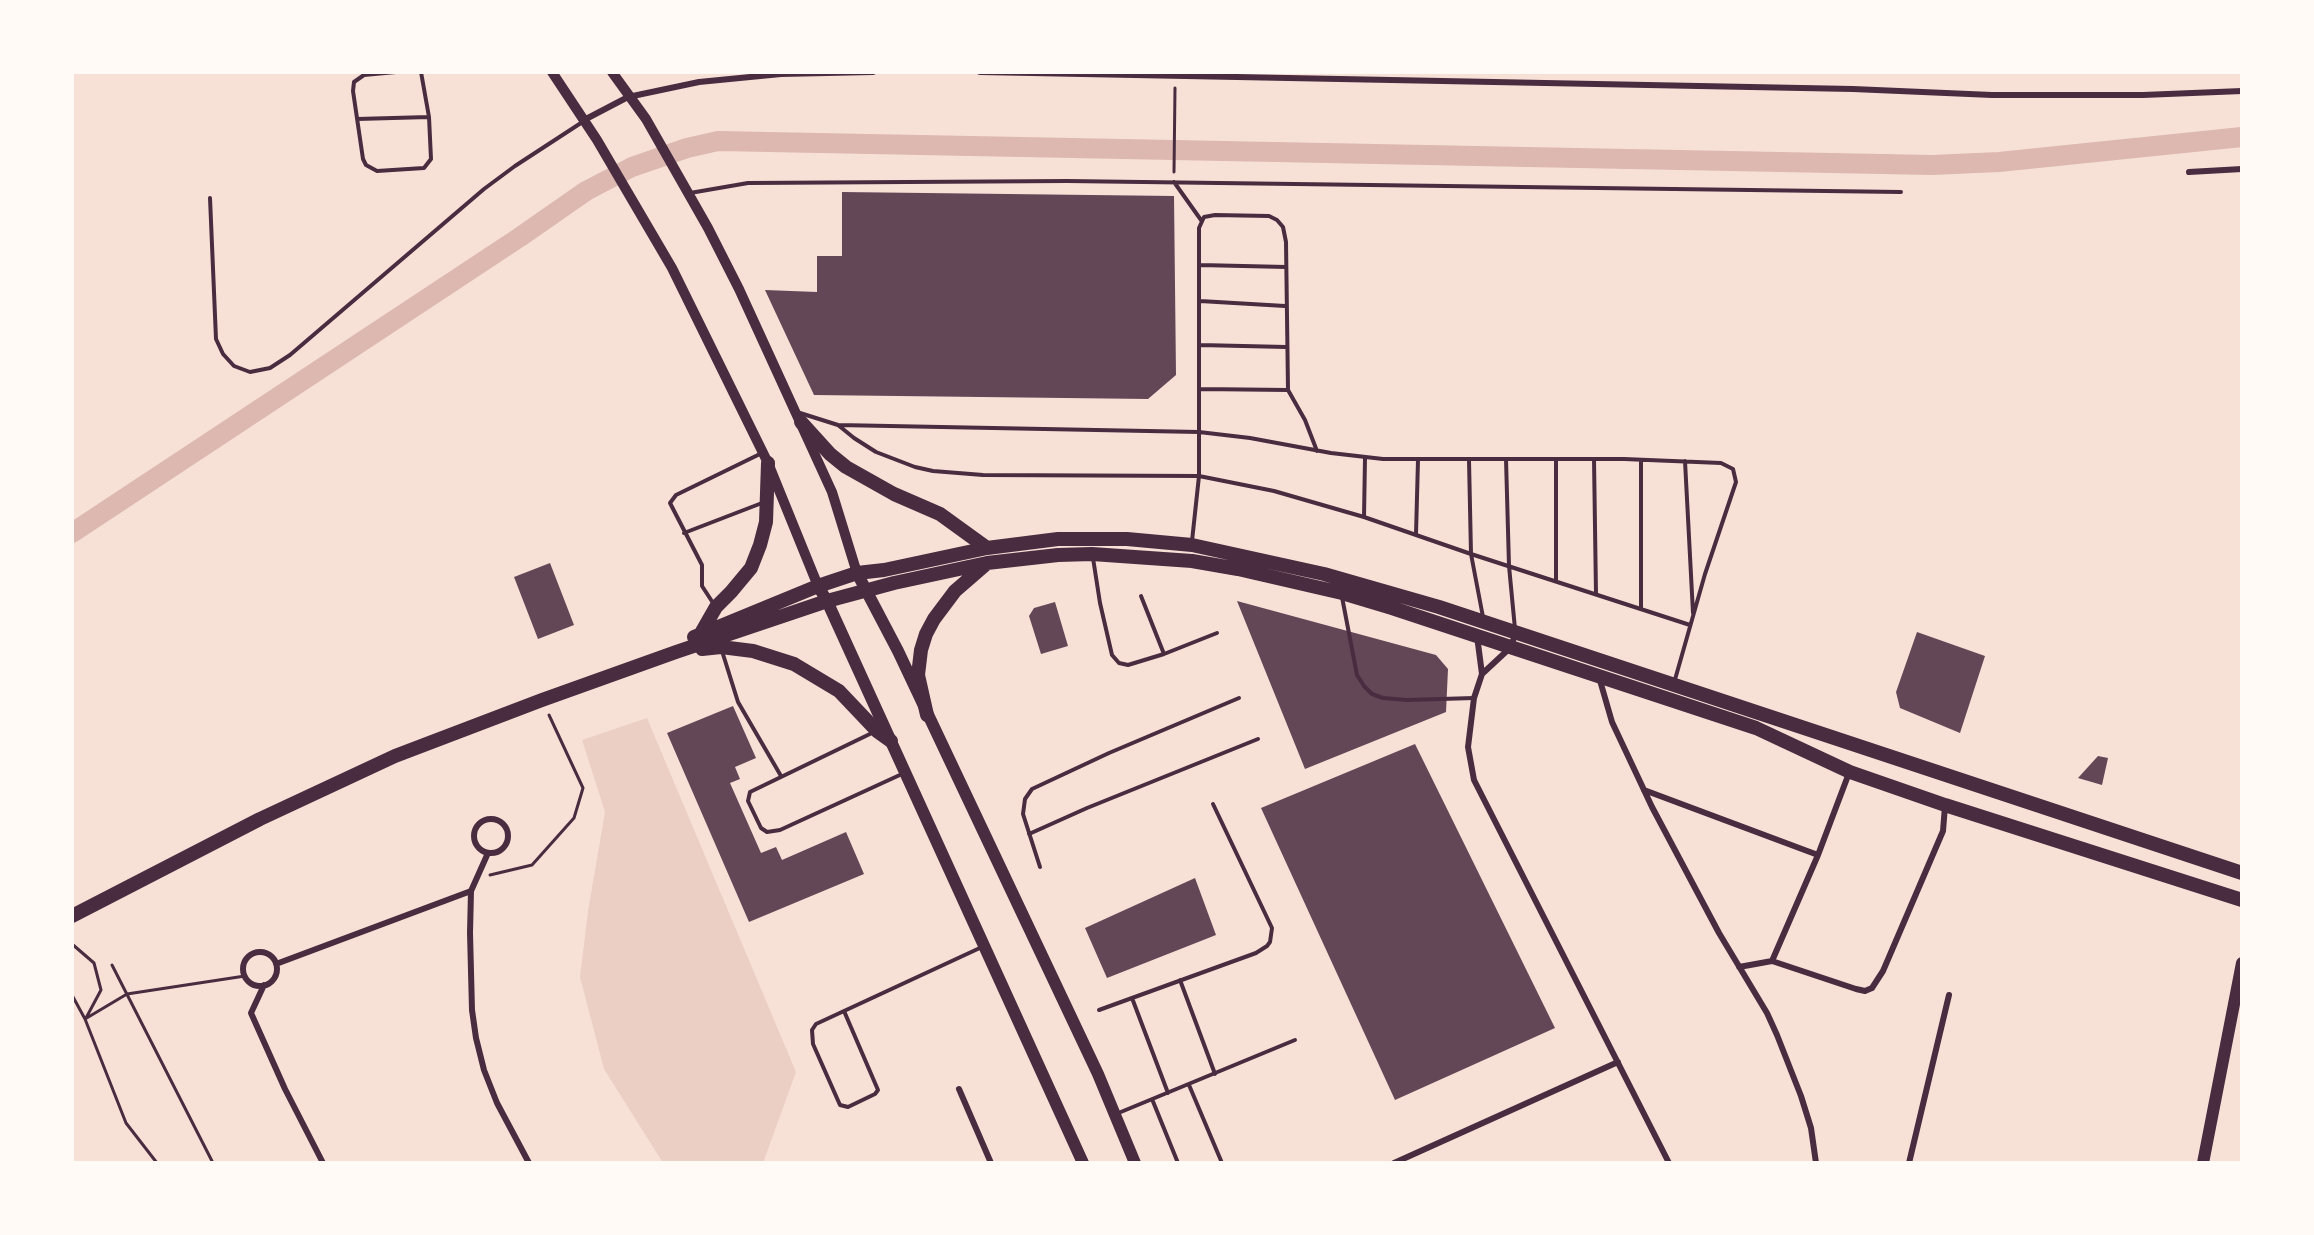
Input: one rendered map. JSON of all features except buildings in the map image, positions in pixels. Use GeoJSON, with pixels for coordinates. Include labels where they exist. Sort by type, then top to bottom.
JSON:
{"type":"FeatureCollection","features":[{"type":"Feature","properties":{"kind":"main road"},"geometry":{"type":"LineString","coordinates":[[798,417],[830,454],[846,466],[894,494],[940,514],[987,548]]}},
{"type":"Feature","properties":{"kind":"main road"},"geometry":{"type":"LineString","coordinates":[[700,635],[716,607],[751,568],[760,545],[766,522],[766,458]]}},
{"type":"Feature","properties":{"kind":"main road"},"geometry":{"type":"LineString","coordinates":[[74,913],[324,784],[408,748],[700,635],[818,586],[857,573],[884,570],[987,548],[1058,538],[1127,538],[1192,545],[1324,574],[1484,622],[2242,873]]}},
{"type":"Feature","properties":{"kind":"main road"},"geometry":{"type":"LineString","coordinates":[[74,913],[330,785],[405,752],[676,652],[827,601],[868,590],[987,563],[1058,555],[1092,554],[1192,561],[1342,593],[1756,728],[1850,772],[1945,805],[2242,900]]}},
{"type":"Feature","properties":{"kind":"main road"},"geometry":{"type":"LineString","coordinates":[[927,715],[918,675],[921,650],[926,634],[955,591],[987,563]]}},
{"type":"Feature","properties":{"kind":"main road"},"geometry":{"type":"LineString","coordinates":[[857,573],[868,590],[1116,1114],[1135,1163]]}},
{"type":"Feature","properties":{"kind":"main road"},"geometry":{"type":"LineString","coordinates":[[818,586],[827,601],[1083,1163]]}},
{"type":"Feature","properties":{"kind":"main road"},"geometry":{"type":"LineString","coordinates":[[676,652],[721,647],[753,651],[794,664],[839,691],[877,731],[891,741]]}},
{"type":"Feature","properties":{"kind":"main road"},"geometry":{"type":"LineString","coordinates":[[1756,728],[1761,714]]}},
{"type":"Feature","properties":{"kind":"main road"},"geometry":{"type":"LineString","coordinates":[[2203,1163],[2242,963]]}},
{"type":"Feature","properties":{"kind":"street"},"geometry":{"type":"LineString","coordinates":[[552,72],[627,188],[672,268],[766,458],[818,586]]}},
{"type":"Feature","properties":{"kind":"street"},"geometry":{"type":"LineString","coordinates":[[612,72],[646,119],[708,228],[739,289],[832,492],[857,573]]}},
{"type":"Feature","properties":{"kind":"street"},"geometry":{"type":"LineString","coordinates":[[584,120],[628,97],[661,88],[740,76],[873,72]]}},
{"type":"Feature","properties":{"kind":"street"},"geometry":{"type":"LineString","coordinates":[[980,72],[1853,89],[2032,96],[2242,91]]}},
{"type":"Feature","properties":{"kind":"street"},"geometry":{"type":"LineString","coordinates":[[2189,172],[2242,169]]}},
{"type":"Feature","properties":{"kind":"street"},"geometry":{"type":"LineString","coordinates":[[1484,622],[1477,636],[1482,674],[1474,698],[1468,733],[1474,780],[1669,1163]]}},
{"type":"Feature","properties":{"kind":"street"},"geometry":{"type":"LineString","coordinates":[[1482,674],[1510,648],[1516,633]]}},
{"type":"Feature","properties":{"kind":"street"},"geometry":{"type":"LineString","coordinates":[[1599,676],[1612,722],[1644,790],[1677,856],[1767,1013],[1793,1071],[1811,1128],[1816,1163]]}},
{"type":"Feature","properties":{"kind":"street"},"geometry":{"type":"LineString","coordinates":[[1772,962],[1818,855],[1850,772]]}},
{"type":"Feature","properties":{"kind":"street"},"geometry":{"type":"LineString","coordinates":[[1644,790],[1818,855]]}},
{"type":"Feature","properties":{"kind":"street"},"geometry":{"type":"LineString","coordinates":[[1739,967],[1772,962],[1856,989],[1865,991],[1872,988],[1883,971],[1943,831],[1945,805]]}},
{"type":"Feature","properties":{"kind":"street"},"geometry":{"type":"LineString","coordinates":[[493,819],[503,823],[509,838],[499,852],[488,853],[478,847],[474,831],[481,822],[493,819]]}},
{"type":"Feature","properties":{"kind":"street"},"geometry":{"type":"LineString","coordinates":[[488,853],[471,891],[472,1010],[484,1070],[530,1163]]}},
{"type":"Feature","properties":{"kind":"street"},"geometry":{"type":"LineString","coordinates":[[276,964],[471,891]]}},
{"type":"Feature","properties":{"kind":"street"},"geometry":{"type":"LineString","coordinates":[[254,953],[270,955],[276,964],[276,975],[273,980],[264,985],[254,984],[245,976],[244,964],[254,953]]}},
{"type":"Feature","properties":{"kind":"street"},"geometry":{"type":"LineString","coordinates":[[264,985],[251,1013],[322,1163]]}},
{"type":"Feature","properties":{"kind":"street"},"geometry":{"type":"LineString","coordinates":[[1909,1163],[1948,995]]}},
{"type":"Feature","properties":{"kind":"street"},"geometry":{"type":"LineString","coordinates":[[1394,1163],[1617,1062]]}},
{"type":"Feature","properties":{"kind":"street"},"geometry":{"type":"LineString","coordinates":[[959,1089],[991,1163]]}},
{"type":"Feature","properties":{"kind":"lane"},"geometry":{"type":"LineString","coordinates":[[396,72],[364,75],[354,82],[353,91],[363,159],[366,165],[377,171],[417,170],[424,168],[431,159],[429,117],[421,72]]}},
{"type":"Feature","properties":{"kind":"lane"},"geometry":{"type":"LineString","coordinates":[[357,119],[429,117]]}},
{"type":"Feature","properties":{"kind":"lane"},"geometry":{"type":"LineString","coordinates":[[210,198],[216,339],[223,354],[234,366],[250,372],[270,368],[290,355],[484,189],[584,120]]}},
{"type":"Feature","properties":{"kind":"lane"},"geometry":{"type":"LineString","coordinates":[[687,193],[748,183],[1174,182],[1901,192]]}},
{"type":"Feature","properties":{"kind":"lane"},"geometry":{"type":"LineString","coordinates":[[1174,182],[1202,220]]}},
{"type":"Feature","properties":{"kind":"lane"},"geometry":{"type":"LineString","coordinates":[[1192,545],[1199,476],[1199,228],[1202,220],[1215,215],[1273,217],[1280,223],[1285,235],[1288,390],[1305,420],[1317,451]]}},
{"type":"Feature","properties":{"kind":"lane"},"geometry":{"type":"LineString","coordinates":[[1200,265],[1286,267]]}},
{"type":"Feature","properties":{"kind":"lane"},"geometry":{"type":"LineString","coordinates":[[1200,301],[1285,306]]}},
{"type":"Feature","properties":{"kind":"lane"},"geometry":{"type":"LineString","coordinates":[[1200,345],[1286,348]]}},
{"type":"Feature","properties":{"kind":"lane"},"geometry":{"type":"LineString","coordinates":[[1200,388],[1288,390]]}},
{"type":"Feature","properties":{"kind":"lane"},"geometry":{"type":"LineString","coordinates":[[798,417],[838,425],[1199,432],[1365,458],[1594,459],[1721,463],[1733,469],[1736,478],[1673,685]]}},
{"type":"Feature","properties":{"kind":"lane"},"geometry":{"type":"LineString","coordinates":[[838,425],[876,452],[915,467],[933,471],[983,475],[1199,476],[1275,491],[1364,517],[1690,625]]}},
{"type":"Feature","properties":{"kind":"lane"},"geometry":{"type":"LineString","coordinates":[[716,607],[702,586],[702,565],[670,503],[676,495],[766,458]]}},
{"type":"Feature","properties":{"kind":"lane"},"geometry":{"type":"LineString","coordinates":[[1364,517],[1365,458]]}},
{"type":"Feature","properties":{"kind":"lane"},"geometry":{"type":"LineString","coordinates":[[1506,459],[1509,566],[1516,633]]}},
{"type":"Feature","properties":{"kind":"lane"},"geometry":{"type":"LineString","coordinates":[[1556,459],[1556,580]]}},
{"type":"Feature","properties":{"kind":"lane"},"geometry":{"type":"LineString","coordinates":[[1594,459],[1596,594]]}},
{"type":"Feature","properties":{"kind":"lane"},"geometry":{"type":"LineString","coordinates":[[1416,534],[1418,460]]}},
{"type":"Feature","properties":{"kind":"lane"},"geometry":{"type":"LineString","coordinates":[[1469,460],[1471,554],[1484,622]]}},
{"type":"Feature","properties":{"kind":"lane"},"geometry":{"type":"LineString","coordinates":[[1641,460],[1641,609]]}},
{"type":"Feature","properties":{"kind":"lane"},"geometry":{"type":"LineString","coordinates":[[1685,461],[1693,616]]}},
{"type":"Feature","properties":{"kind":"lane"},"geometry":{"type":"LineString","coordinates":[[684,533],[782,494]]}},
{"type":"Feature","properties":{"kind":"lane"},"geometry":{"type":"LineString","coordinates":[[1092,554],[1112,655],[1119,663],[1128,665],[1164,654],[1217,633]]}},
{"type":"Feature","properties":{"kind":"lane"},"geometry":{"type":"LineString","coordinates":[[1342,593],[1357,675],[1372,694],[1383,698],[1407,700],[1474,698]]}},
{"type":"Feature","properties":{"kind":"lane"},"geometry":{"type":"LineString","coordinates":[[1141,596],[1164,654]]}},
{"type":"Feature","properties":{"kind":"lane"},"geometry":{"type":"LineString","coordinates":[[721,647],[738,702],[781,776]]}},
{"type":"Feature","properties":{"kind":"lane"},"geometry":{"type":"LineString","coordinates":[[1040,867],[1023,814],[1028,794],[1038,784],[1239,698]]}},
{"type":"Feature","properties":{"kind":"lane"},"geometry":{"type":"LineString","coordinates":[[877,731],[753,789],[748,797],[761,828],[767,832],[780,830],[905,772]]}},
{"type":"Feature","properties":{"kind":"lane"},"geometry":{"type":"LineString","coordinates":[[1029,834],[1258,739]]}},
{"type":"Feature","properties":{"kind":"lane"},"geometry":{"type":"LineString","coordinates":[[1099,1010],[1263,950],[1268,946],[1272,937],[1272,928],[1213,804]]}},
{"type":"Feature","properties":{"kind":"lane"},"geometry":{"type":"LineString","coordinates":[[844,1011],[878,1090],[875,1095],[848,1107],[840,1105],[812,1037],[812,1030],[816,1024],[984,945]]}},
{"type":"Feature","properties":{"kind":"lane"},"geometry":{"type":"LineString","coordinates":[[1180,980],[1215,1074]]}},
{"type":"Feature","properties":{"kind":"lane"},"geometry":{"type":"LineString","coordinates":[[1132,998],[1168,1093]]}},
{"type":"Feature","properties":{"kind":"lane"},"geometry":{"type":"LineString","coordinates":[[1116,1114],[1295,1040]]}},
{"type":"Feature","properties":{"kind":"lane"},"geometry":{"type":"LineString","coordinates":[[1189,1085],[1222,1163]]}},
{"type":"Feature","properties":{"kind":"lane"},"geometry":{"type":"LineString","coordinates":[[1152,1099],[1178,1163]]}},
{"type":"Feature","properties":{"kind":"path"},"geometry":{"type":"LineString","coordinates":[[1174,164],[1175,75]]}},
{"type":"Feature","properties":{"kind":"path"},"geometry":{"type":"LineString","coordinates":[[477,876],[479,878],[532,865],[574,818],[583,788],[542,700]]}},
{"type":"Feature","properties":{"kind":"path"},"geometry":{"type":"LineString","coordinates":[[72,944],[94,963],[101,990],[85,1019]]}},
{"type":"Feature","properties":{"kind":"path"},"geometry":{"type":"LineString","coordinates":[[112,965],[213,1163]]}},
{"type":"Feature","properties":{"kind":"path"},"geometry":{"type":"LineString","coordinates":[[85,1019],[127,994],[245,976]]}},
{"type":"Feature","properties":{"kind":"path"},"geometry":{"type":"LineString","coordinates":[[72,995],[85,1019],[126,1123],[157,1163]]}},
{"type":"Feature","properties":{"kind":"shaded area"},"geometry":{"type":"Polygon","coordinates":[[[647,718],[796,1072],[763,1163],[663,1163],[604,1069],[580,977],[588,911],[605,812],[582,740],[647,718]]]}},
{"type":"Feature","properties":{"kind":"waterway"},"geometry":{"type":"LineString","coordinates":[[72,533],[586,191],[632,167],[687,148],[718,141],[1932,165],[1999,162],[2242,137]]}}]}
